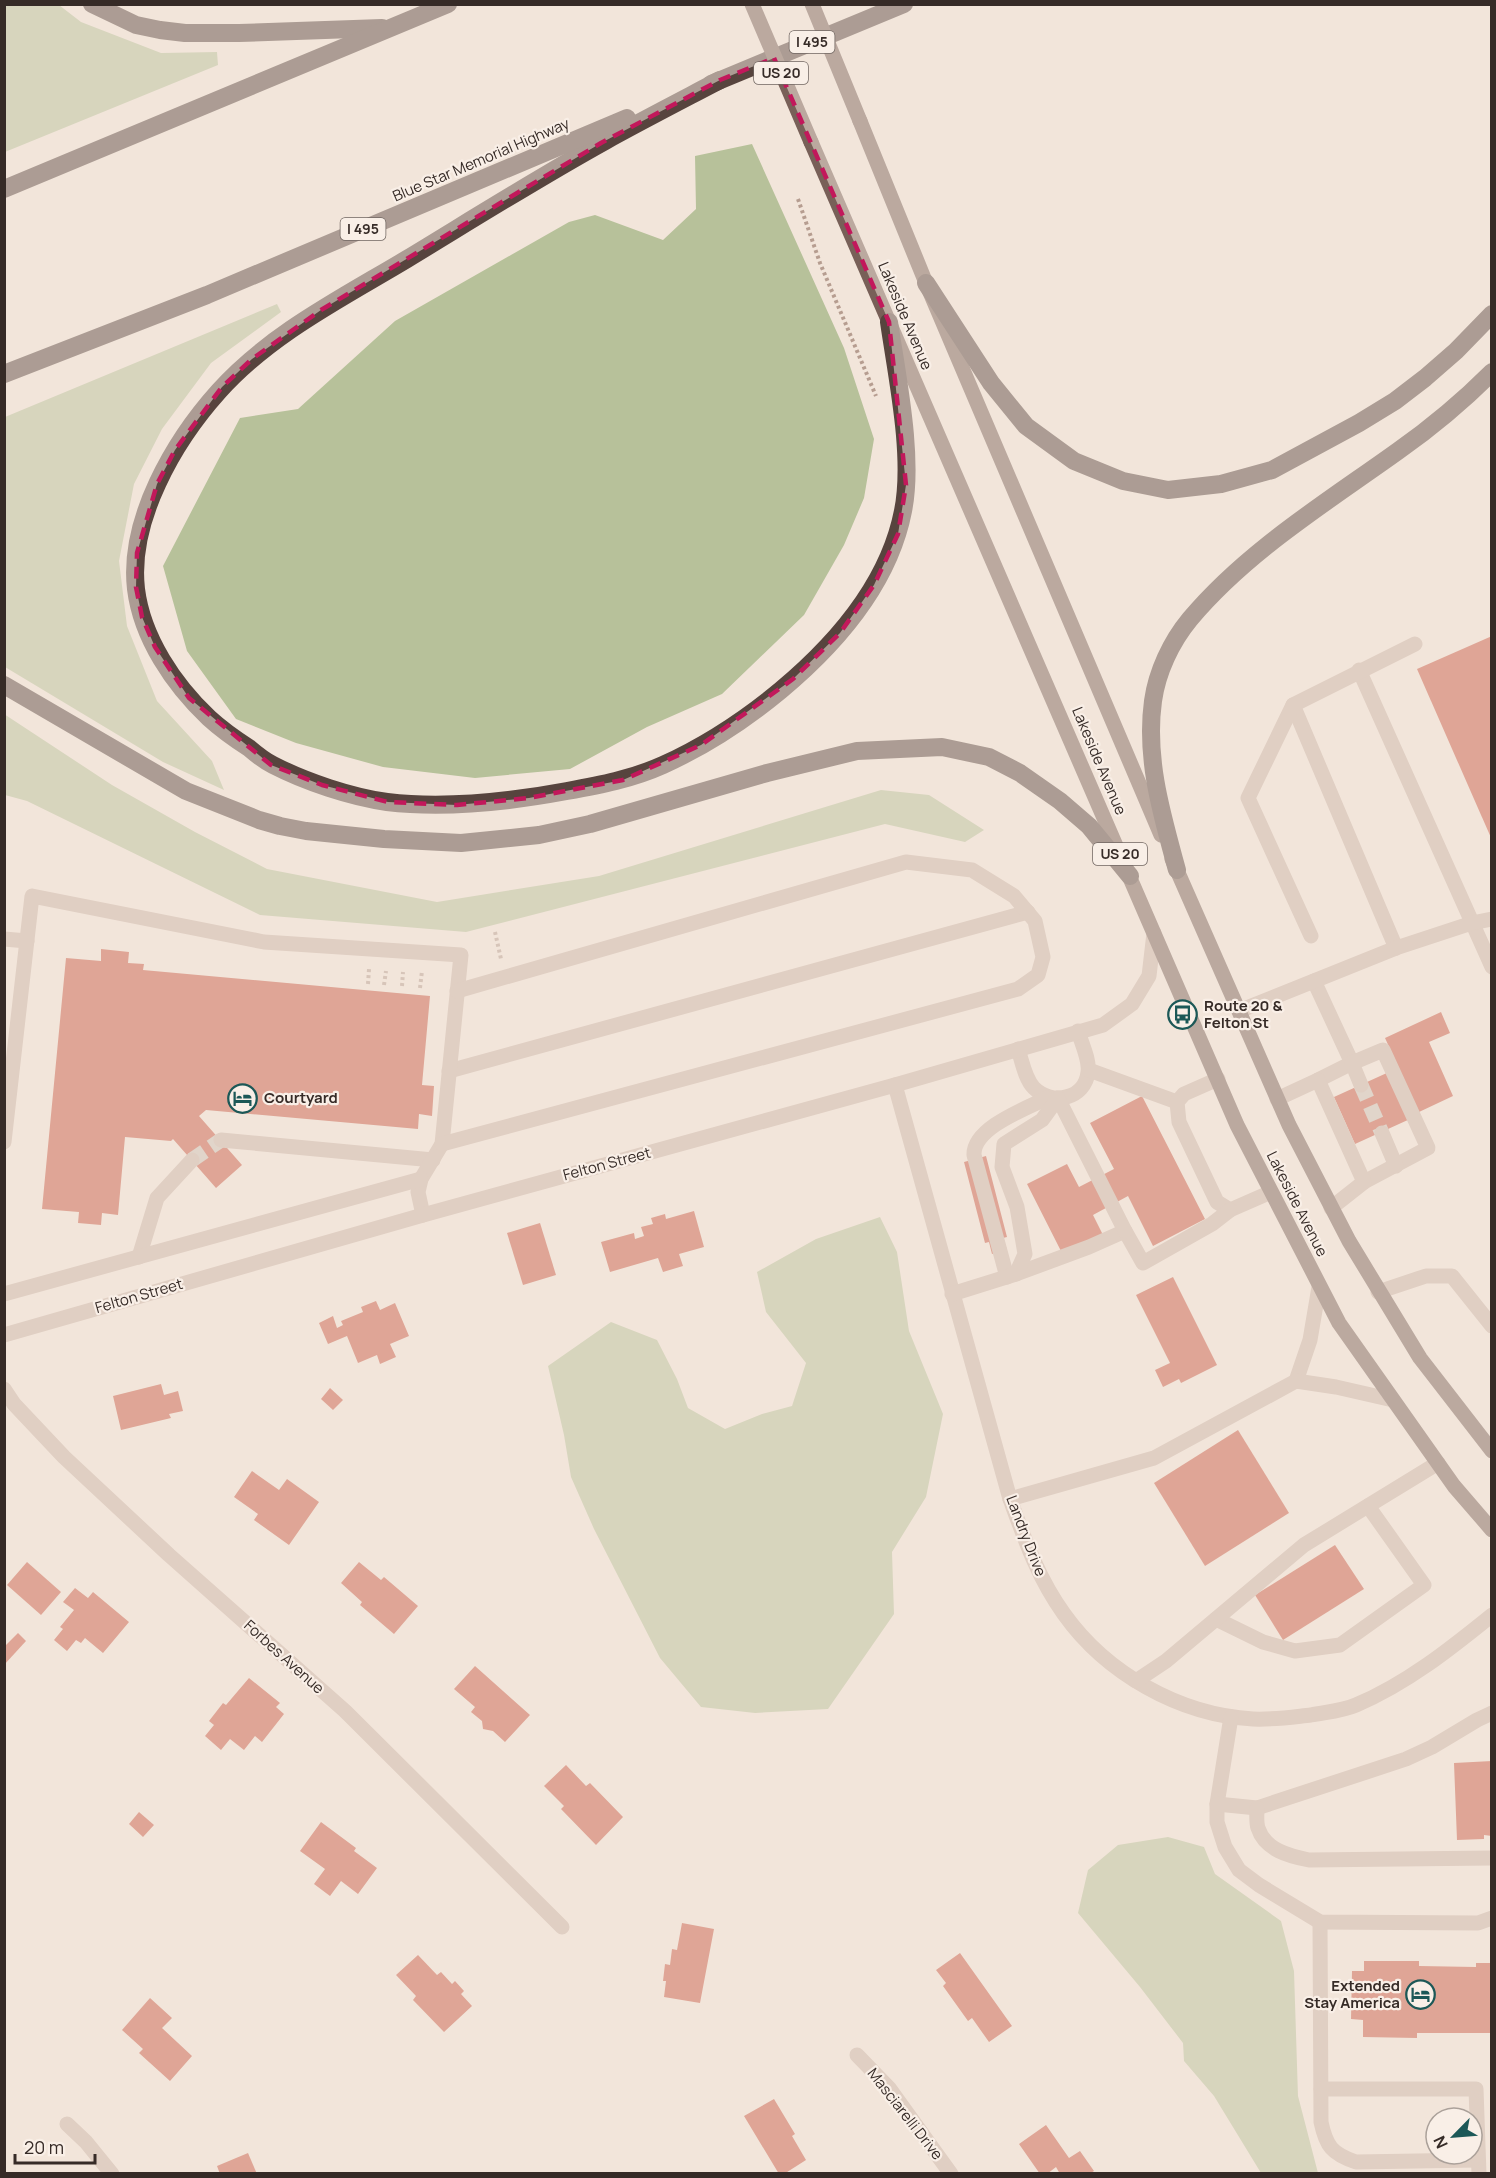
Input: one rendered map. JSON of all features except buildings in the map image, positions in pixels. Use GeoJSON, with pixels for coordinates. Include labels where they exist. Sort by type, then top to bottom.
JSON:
{"type":"FeatureCollection","features":[{"type":"Feature","properties":{"kind":"highway"},"geometry":{"type":"LineString","coordinates":[[92,4],[112,16],[136,25],[185,33],[392,27]]}},
{"type":"Feature","properties":{"kind":"highway"},"geometry":{"type":"LineString","coordinates":[[4,189],[448,4]]}},
{"type":"Feature","properties":{"kind":"highway","name":"Blue Star Memorial Highway"},"geometry":{"type":"LineString","coordinates":[[4,374],[207,295],[556,147],[904,4]]}},
{"type":"Feature","properties":{"kind":"highway"},"geometry":{"type":"LineString","coordinates":[[720,80],[601,143],[321,310],[252,359],[222,387],[197,417],[161,476],[145,518],[137,553],[136,587],[142,617],[155,647],[171,674],[189,698],[210,719],[272,765],[322,785],[377,800],[457,805],[529,798],[623,780],[663,765],[736,723],[794,679],[840,633],[858,609],[887,560],[898,534],[905,506],[906,484],[900,399],[889,322]]}},
{"type":"Feature","properties":{"kind":"highway"},"geometry":{"type":"LineString","coordinates":[[926,283],[992,383],[1026,426],[1074,461],[1123,481],[1168,490],[1221,484],[1272,470],[1359,423],[1425,378],[1456,351],[1491,314]]}},
{"type":"Feature","properties":{"kind":"highway"},"geometry":{"type":"LineString","coordinates":[[1176,870],[1158,798],[1150,741],[1153,698],[1158,678],[1175,640],[1196,613],[1246,564],[1312,512],[1420,435],[1491,372]]}},
{"type":"Feature","properties":{"kind":"highway"},"geometry":{"type":"LineString","coordinates":[[4,685],[186,791],[280,826],[384,839],[461,843],[539,835],[590,824],[767,773],[858,751],[915,747],[951,748],[989,758],[1017,771],[1037,785],[1089,826],[1130,876]]}},
{"type":"Feature","properties":{"kind":"main road","name":"Lakeside Avenue"},"geometry":{"type":"LineString","coordinates":[[752,4],[1237,1125],[1319,1287],[1345,1331],[1438,1463],[1491,1530]]}},
{"type":"Feature","properties":{"kind":"main road","name":"Lakeside Avenue"},"geometry":{"type":"LineString","coordinates":[[812,4],[926,283],[1176,870],[1278,1099],[1331,1208],[1378,1292],[1420,1358],[1491,1451]]}},
{"type":"Feature","properties":{"kind":"street"},"geometry":{"type":"LineString","coordinates":[[1311,936],[1248,798],[1293,705],[1415,644]]}},
{"type":"Feature","properties":{"kind":"street"},"geometry":{"type":"LineString","coordinates":[[1359,670],[1491,968]]}},
{"type":"Feature","properties":{"kind":"street"},"geometry":{"type":"LineString","coordinates":[[1293,705],[1396,948]]}},
{"type":"Feature","properties":{"kind":"street"},"geometry":{"type":"LineString","coordinates":[[442,1144],[1018,989],[1038,975],[1043,957],[1035,921],[1014,896],[972,870],[906,862],[457,991]]}},
{"type":"Feature","properties":{"kind":"street"},"geometry":{"type":"LineString","coordinates":[[4,1142],[32,896],[264,942],[461,955],[442,1144],[421,1179],[418,1192],[423,1215]]}},
{"type":"Feature","properties":{"kind":"street"},"geometry":{"type":"LineString","coordinates":[[449,1071],[1028,912]]}},
{"type":"Feature","properties":{"kind":"street"},"geometry":{"type":"LineString","coordinates":[[1239,1011],[1396,948],[1472,923],[1491,920]]}},
{"type":"Feature","properties":{"kind":"street","name":"Felton Street"},"geometry":{"type":"LineString","coordinates":[[5,1333],[1103,1025],[1131,1004],[1149,976],[1154,933]]}},
{"type":"Feature","properties":{"kind":"street"},"geometry":{"type":"LineString","coordinates":[[4,939],[27,941]]}},
{"type":"Feature","properties":{"kind":"street"},"geometry":{"type":"LineString","coordinates":[[1314,981],[1361,1085]]}},
{"type":"Feature","properties":{"kind":"street"},"geometry":{"type":"LineString","coordinates":[[1011,1275],[974,1147],[982,1135],[998,1123],[1052,1098],[1076,1094],[1084,1085],[1089,1070],[1078,1031]]}},
{"type":"Feature","properties":{"kind":"street"},"geometry":{"type":"LineString","coordinates":[[1018,1049],[1033,1087],[1052,1098],[1143,1263],[1212,1224],[1230,1210],[1271,1192]]}},
{"type":"Feature","properties":{"kind":"street"},"geometry":{"type":"LineString","coordinates":[[1278,1099],[1383,1050],[1428,1148],[1364,1182],[1331,1208]]}},
{"type":"Feature","properties":{"kind":"street"},"geometry":{"type":"LineString","coordinates":[[1089,1070],[1177,1102]]}},
{"type":"Feature","properties":{"kind":"street"},"geometry":{"type":"LineString","coordinates":[[1218,1078],[1184,1094],[1177,1102],[1179,1122],[1212,1192],[1217,1202],[1230,1210]]}},
{"type":"Feature","properties":{"kind":"street"},"geometry":{"type":"LineString","coordinates":[[1318,1080],[1364,1182]]}},
{"type":"Feature","properties":{"kind":"street","name":"Landry Drive"},"geometry":{"type":"LineString","coordinates":[[895,1085],[1011,1499],[1041,1578],[1065,1616],[1105,1659],[1136,1681],[1180,1702],[1231,1717],[1277,1719],[1354,1706],[1412,1675],[1446,1652],[1491,1615]]}},
{"type":"Feature","properties":{"kind":"street"},"geometry":{"type":"LineString","coordinates":[[1011,1275],[1024,1254],[1017,1207],[1002,1167],[1004,1144],[1042,1120],[1052,1098]]}},
{"type":"Feature","properties":{"kind":"street"},"geometry":{"type":"LineString","coordinates":[[1382,1133],[1396,1166]]}},
{"type":"Feature","properties":{"kind":"street"},"geometry":{"type":"LineString","coordinates":[[221,1140],[432,1160]]}},
{"type":"Feature","properties":{"kind":"street"},"geometry":{"type":"LineString","coordinates":[[139,1257],[157,1198],[192,1160]]}},
{"type":"Feature","properties":{"kind":"street"},"geometry":{"type":"LineString","coordinates":[[4,1294],[421,1179]]}},
{"type":"Feature","properties":{"kind":"street"},"geometry":{"type":"LineString","coordinates":[[952,1294],[1089,1247],[1125,1231]]}},
{"type":"Feature","properties":{"kind":"street"},"geometry":{"type":"LineString","coordinates":[[1378,1292],[1426,1276],[1452,1276],[1491,1326]]}},
{"type":"Feature","properties":{"kind":"street"},"geometry":{"type":"LineString","coordinates":[[1296,1381],[1310,1340],[1319,1287]]}},
{"type":"Feature","properties":{"kind":"street"},"geometry":{"type":"LineString","coordinates":[[1011,1499],[1154,1458],[1296,1381],[1342,1388],[1393,1400]]}},
{"type":"Feature","properties":{"kind":"street","name":"Forbes Avenue"},"geometry":{"type":"LineString","coordinates":[[4,1389],[14,1404],[64,1458],[168,1555],[345,1711],[562,1927]]}},
{"type":"Feature","properties":{"kind":"street"},"geometry":{"type":"LineString","coordinates":[[1136,1681],[1166,1661],[1304,1545],[1438,1463]]}},
{"type":"Feature","properties":{"kind":"street"},"geometry":{"type":"LineString","coordinates":[[1216,1619],[1263,1642],[1295,1651],[1340,1645],[1424,1585],[1368,1506]]}},
{"type":"Feature","properties":{"kind":"street"},"geometry":{"type":"LineString","coordinates":[[1217,1804],[1257,1808],[1406,1759],[1432,1747],[1491,1713]]}},
{"type":"Feature","properties":{"kind":"street"},"geometry":{"type":"LineString","coordinates":[[1231,1717],[1217,1804],[1217,1822],[1222,1838],[1239,1870],[1259,1885],[1320,1922],[1485,1921],[1491,1932]]}},
{"type":"Feature","properties":{"kind":"street"},"geometry":{"type":"LineString","coordinates":[[1257,1808],[1258,1828],[1270,1846],[1286,1855],[1309,1860],[1491,1858]]}},
{"type":"Feature","properties":{"kind":"street"},"geometry":{"type":"LineString","coordinates":[[1320,1922],[1321,2122],[1324,2140],[1339,2156],[1356,2162],[1479,2167],[1476,2090],[1321,2089]]}},
{"type":"Feature","properties":{"kind":"street","name":"Masciarelli Drive"},"geometry":{"type":"LineString","coordinates":[[857,2055],[889,2088],[951,2174]]}},
{"type":"Feature","properties":{"kind":"street"},"geometry":{"type":"LineString","coordinates":[[67,2124],[86,2142],[112,2174]]}},
{"type":"Feature","properties":{"kind":"path"},"geometry":{"type":"LineString","coordinates":[[798,199],[820,263],[873,385],[878,405]]}},
{"type":"Feature","properties":{"kind":"highlighted area"},"geometry":{"type":"Polygon","coordinates":[[[774,58],[889,322],[906,485],[898,534],[874,585],[840,633],[793,679],[701,745],[623,780],[529,798],[457,805],[388,802],[322,785],[271,765],[189,698],[155,647],[142,617],[136,587],[137,553],[157,484],[175,450],[222,387],[252,359],[321,310],[601,143],[720,80],[774,58]]]}},
{"type":"Feature","properties":{"kind":"green space"},"geometry":{"type":"Polygon","coordinates":[[[5,4],[59,5],[81,22],[161,53],[217,52],[218,65],[5,152],[5,4]]]}},
{"type":"Feature","properties":{"kind":"green space"},"geometry":{"type":"Polygon","coordinates":[[[752,144],[844,348],[874,439],[864,498],[844,545],[804,615],[722,694],[647,727],[570,769],[475,778],[383,767],[296,743],[236,719],[187,651],[163,566],[240,418],[298,409],[395,321],[569,222],[595,215],[663,240],[696,209],[695,156],[752,144]]]}},
{"type":"Feature","properties":{"kind":"green space"},"geometry":{"type":"Polygon","coordinates":[[[277,304],[281,312],[211,363],[162,429],[134,484],[119,561],[127,626],[157,701],[212,761],[224,790],[163,762],[5,667],[5,417],[277,304]]]}},
{"type":"Feature","properties":{"kind":"green space"},"geometry":{"type":"Polygon","coordinates":[[[4,714],[112,785],[267,869],[437,902],[599,876],[881,790],[929,795],[984,830],[965,842],[885,824],[466,932],[260,915],[27,801],[5,795],[4,714]]]}},
{"type":"Feature","properties":{"kind":"green space"},"geometry":{"type":"Polygon","coordinates":[[[880,1217],[897,1252],[909,1331],[943,1414],[926,1497],[892,1552],[894,1614],[828,1709],[755,1713],[701,1707],[660,1658],[594,1529],[571,1477],[548,1366],[611,1322],[657,1340],[677,1379],[688,1408],[725,1429],[762,1414],[792,1406],[806,1363],[766,1312],[757,1272],[816,1239],[880,1217]]]}},
{"type":"Feature","properties":{"kind":"green space"},"geometry":{"type":"Polygon","coordinates":[[[1168,1837],[1204,1847],[1215,1874],[1281,1921],[1294,1971],[1298,2096],[1318,2173],[1261,2173],[1214,2096],[1184,2061],[1183,2043],[1078,1913],[1088,1870],[1118,1845],[1168,1837]]]}},
{"type":"Feature","properties":{"kind":"tunnel"},"geometry":{"type":"LineString","coordinates":[[1361,1085],[1382,1133]]}},
{"type":"Feature","properties":{"kind":"tunnel"},"geometry":{"type":"LineString","coordinates":[[192,1160],[221,1140]]}},
{"type":"Feature","properties":{"kind":"place","name":"Route 20 & Felton St"},"geometry":{"type":"Point","coordinates":[1183,1015]}},
{"type":"Feature","properties":{"kind":"place","name":"Courtyard"},"geometry":{"type":"Point","coordinates":[243,1098]}},
{"type":"Feature","properties":{"kind":"place","name":"Extended Stay America"},"geometry":{"type":"Point","coordinates":[1421,1995]}}]}
